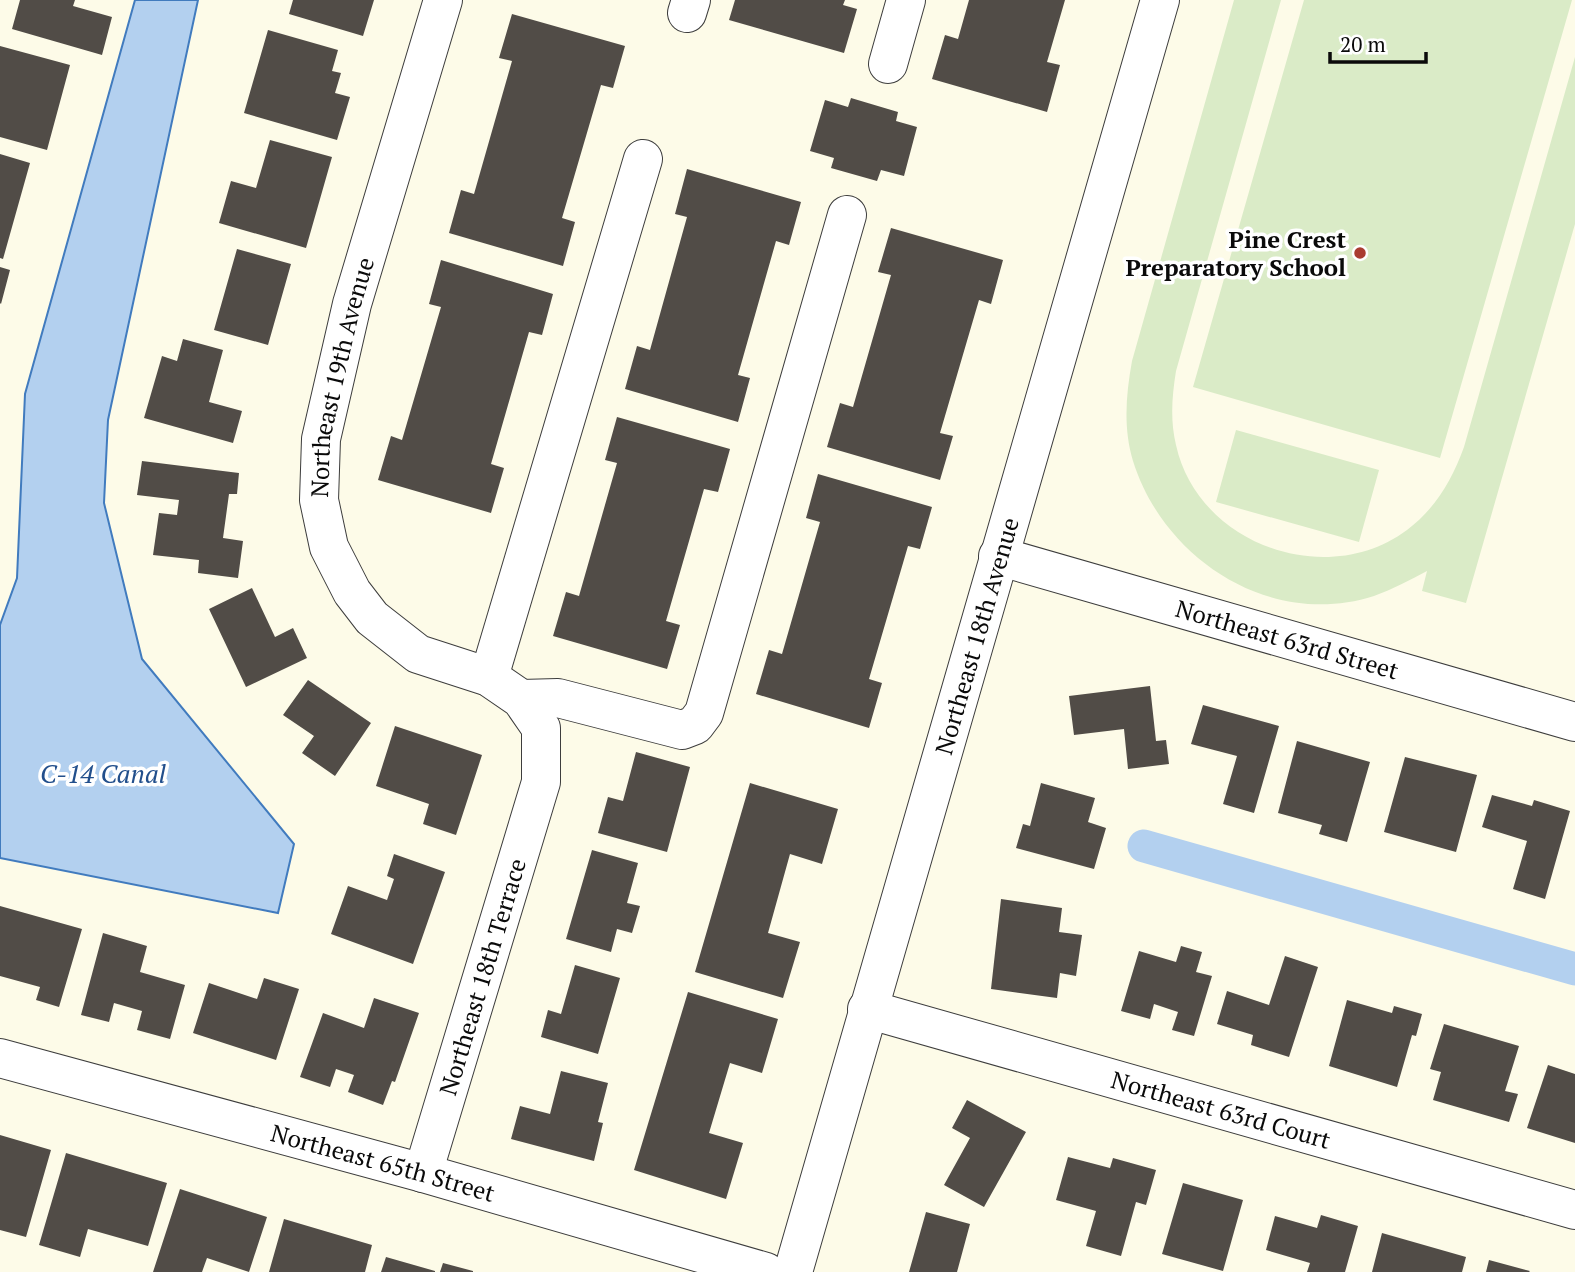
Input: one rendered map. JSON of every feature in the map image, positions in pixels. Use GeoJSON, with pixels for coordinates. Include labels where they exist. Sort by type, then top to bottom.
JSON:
{"type":"FeatureCollection","features":[{"type":"Feature","properties":{"kind":"street","name":"Northeast 19th Avenue"},"geometry":{"type":"LineString","coordinates":[[443,0],[352,304],[321,439],[319,500],[329,547],[352,592],[372,618],[418,654],[489,677],[521,699],[541,728],[541,782]]}},
{"type":"Feature","properties":{"kind":"street"},"geometry":{"type":"LineString","coordinates":[[888,64],[906,0]]}},
{"type":"Feature","properties":{"kind":"street","name":"Northeast 18th Avenue"},"geometry":{"type":"LineString","coordinates":[[793,1272],[1160,0]]}},
{"type":"Feature","properties":{"kind":"street"},"geometry":{"type":"LineString","coordinates":[[489,677],[643,159]]}},
{"type":"Feature","properties":{"kind":"street"},"geometry":{"type":"LineString","coordinates":[[521,699],[558,698],[682,730],[695,725],[704,713],[847,215]]}},
{"type":"Feature","properties":{"kind":"street","name":"Northeast 63rd Street"},"geometry":{"type":"LineString","coordinates":[[999,556],[1575,722]]}},
{"type":"Feature","properties":{"kind":"street","name":"Northeast 18th Terrace"},"geometry":{"type":"LineString","coordinates":[[423,1173],[541,782]]}},
{"type":"Feature","properties":{"kind":"street","name":"Northeast 63rd Court"},"geometry":{"type":"LineString","coordinates":[[867,1009],[1575,1210]]}},
{"type":"Feature","properties":{"kind":"street","name":"Northeast 65th Street"},"geometry":{"type":"LineString","coordinates":[[0,1058],[423,1173],[766,1272]]}},
{"type":"Feature","properties":{"kind":"green space"},"geometry":{"type":"Polygon","coordinates":[[[1234,0],[1281,0],[1176,371],[1173,426],[1176,445],[1189,480],[1210,509],[1238,532],[1270,548],[1305,556],[1340,556],[1375,548],[1407,530],[1435,503],[1454,471],[1464,447],[1575,57],[1575,224],[1466,603],[1422,591],[1427,571],[1374,596],[1335,604],[1297,603],[1261,594],[1226,578],[1196,556],[1169,528],[1148,497],[1133,461],[1126,411],[1132,361],[1234,0]]]}},
{"type":"Feature","properties":{"kind":"green space"},"geometry":{"type":"Polygon","coordinates":[[[1304,0],[1572,0],[1440,458],[1193,387],[1304,0]]]}},
{"type":"Feature","properties":{"kind":"green space"},"geometry":{"type":"Polygon","coordinates":[[[1236,430],[1379,470],[1359,542],[1216,502],[1236,430]]]}},
{"type":"Feature","properties":{"kind":"water","name":"C-14 Canal"},"geometry":{"type":"Polygon","coordinates":[[[135,0],[198,0],[108,420],[104,503],[142,659],[294,844],[278,913],[0,858],[0,625],[17,578],[25,394],[135,0]]]}},
{"type":"Feature","properties":{"kind":"building"},"geometry":{"type":"Polygon","coordinates":[[[20,0],[75,0],[73,6],[112,17],[102,55],[12,29],[20,0]]]}},
{"type":"Feature","properties":{"kind":"building"},"geometry":{"type":"Polygon","coordinates":[[[293,0],[374,0],[363,36],[289,14],[293,0]]]}},
{"type":"Feature","properties":{"kind":"building"},"geometry":{"type":"Polygon","coordinates":[[[735,0],[845,0],[843,5],[857,9],[844,53],[729,20],[735,0]]]}},
{"type":"Feature","properties":{"kind":"building"},"geometry":{"type":"Polygon","coordinates":[[[969,0],[1065,0],[1047,62],[1060,65],[1047,112],[932,79],[945,35],[958,39],[969,0]]]}},
{"type":"Feature","properties":{"kind":"building"},"geometry":{"type":"Polygon","coordinates":[[[512,14],[625,46],[613,88],[601,85],[562,218],[575,222],[563,266],[449,233],[461,190],[474,194],[512,61],[499,58],[512,14]]]}},
{"type":"Feature","properties":{"kind":"building"},"geometry":{"type":"Polygon","coordinates":[[[268,30],[338,50],[332,71],[341,73],[335,93],[350,97],[337,140],[244,113],[268,30]]]}},
{"type":"Feature","properties":{"kind":"building"},"geometry":{"type":"Polygon","coordinates":[[[0,46],[70,65],[47,150],[0,137],[0,46]]]}},
{"type":"Feature","properties":{"kind":"building"},"geometry":{"type":"Polygon","coordinates":[[[851,98],[898,112],[896,121],[917,127],[904,176],[881,170],[877,181],[831,168],[834,158],[810,151],[825,100],[848,107],[851,98]]]}},
{"type":"Feature","properties":{"kind":"building"},"geometry":{"type":"Polygon","coordinates":[[[270,140],[332,157],[306,248],[219,223],[231,181],[256,188],[270,140]]]}},
{"type":"Feature","properties":{"kind":"building"},"geometry":{"type":"Polygon","coordinates":[[[0,154],[30,163],[3,259],[0,258],[0,154]]]}},
{"type":"Feature","properties":{"kind":"building"},"geometry":{"type":"Polygon","coordinates":[[[687,169],[801,202],[789,245],[776,241],[738,375],[750,378],[738,422],[625,389],[637,346],[650,350],[687,217],[675,214],[687,169]]]}},
{"type":"Feature","properties":{"kind":"building"},"geometry":{"type":"Polygon","coordinates":[[[891,228],[1003,260],[991,304],[979,300],[940,433],[953,436],[940,480],[827,447],[840,403],[853,407],[891,275],[878,272],[891,228]]]}},
{"type":"Feature","properties":{"kind":"building"},"geometry":{"type":"Polygon","coordinates":[[[237,249],[291,264],[268,345],[214,330],[237,249]]]}},
{"type":"Feature","properties":{"kind":"building"},"geometry":{"type":"Polygon","coordinates":[[[441,260],[553,294],[542,335],[529,332],[491,464],[504,468],[491,513],[378,480],[391,436],[402,440],[441,307],[429,304],[441,260]]]}},
{"type":"Feature","properties":{"kind":"building"},"geometry":{"type":"Polygon","coordinates":[[[0,267],[10,270],[1,304],[0,303],[0,267]]]}},
{"type":"Feature","properties":{"kind":"building"},"geometry":{"type":"Polygon","coordinates":[[[183,339],[223,350],[209,402],[242,411],[233,443],[144,418],[162,356],[177,361],[183,339]]]}},
{"type":"Feature","properties":{"kind":"building"},"geometry":{"type":"Polygon","coordinates":[[[617,417],[730,449],[718,492],[704,489],[666,621],[680,625],[667,669],[553,636],[566,592],[579,596],[617,463],[605,460],[617,417]]]}},
{"type":"Feature","properties":{"kind":"building"},"geometry":{"type":"Polygon","coordinates":[[[142,461],[239,473],[237,494],[229,494],[223,538],[243,541],[238,578],[198,573],[199,560],[153,555],[159,513],[177,515],[179,500],[137,495],[142,461]]]}},
{"type":"Feature","properties":{"kind":"building"},"geometry":{"type":"Polygon","coordinates":[[[818,474],[932,507],[920,549],[908,546],[869,679],[882,683],[869,728],[756,694],[769,650],[782,654],[820,522],[806,518],[818,474]]]}},
{"type":"Feature","properties":{"kind":"building"},"geometry":{"type":"Polygon","coordinates":[[[252,588],[275,637],[293,628],[307,658],[246,687],[209,609],[252,588]]]}},
{"type":"Feature","properties":{"kind":"building"},"geometry":{"type":"Polygon","coordinates":[[[308,680],[371,723],[335,776],[302,753],[314,736],[283,715],[308,680]]]}},
{"type":"Feature","properties":{"kind":"building"},"geometry":{"type":"Polygon","coordinates":[[[1150,686],[1156,741],[1166,740],[1169,764],[1128,769],[1124,729],[1074,735],[1069,696],[1150,686]]]}},
{"type":"Feature","properties":{"kind":"building"},"geometry":{"type":"Polygon","coordinates":[[[1203,705],[1279,726],[1254,813],[1223,804],[1237,756],[1191,744],[1203,705]]]}},
{"type":"Feature","properties":{"kind":"building"},"geometry":{"type":"Polygon","coordinates":[[[395,726],[482,755],[456,835],[423,824],[429,804],[376,786],[395,726]]]}},
{"type":"Feature","properties":{"kind":"building"},"geometry":{"type":"Polygon","coordinates":[[[1297,741],[1370,762],[1347,842],[1319,834],[1322,825],[1278,813],[1297,741]]]}},
{"type":"Feature","properties":{"kind":"building"},"geometry":{"type":"Polygon","coordinates":[[[636,752],[690,767],[667,852],[598,833],[608,797],[623,801],[636,752]]]}},
{"type":"Feature","properties":{"kind":"building"},"geometry":{"type":"Polygon","coordinates":[[[1405,757],[1477,775],[1456,852],[1384,832],[1405,757]]]}},
{"type":"Feature","properties":{"kind":"building"},"geometry":{"type":"Polygon","coordinates":[[[750,783],[838,809],[822,864],[790,854],[768,933],[800,942],[783,998],[695,972],[750,783]]]}},
{"type":"Feature","properties":{"kind":"building"},"geometry":{"type":"Polygon","coordinates":[[[1041,783],[1095,798],[1088,822],[1106,828],[1094,869],[1016,848],[1023,824],[1030,826],[1041,783]]]}},
{"type":"Feature","properties":{"kind":"building"},"geometry":{"type":"Polygon","coordinates":[[[1492,795],[1532,806],[1534,800],[1570,811],[1545,899],[1513,889],[1527,841],[1482,827],[1492,795]]]}},
{"type":"Feature","properties":{"kind":"building"},"geometry":{"type":"Polygon","coordinates":[[[592,850],[638,863],[627,903],[640,906],[632,933],[617,929],[611,952],[566,939],[592,850]]]}},
{"type":"Feature","properties":{"kind":"building"},"geometry":{"type":"Polygon","coordinates":[[[394,854],[445,872],[413,964],[331,934],[348,886],[387,900],[394,879],[387,876],[394,854]]]}},
{"type":"Feature","properties":{"kind":"building"},"geometry":{"type":"Polygon","coordinates":[[[1001,899],[1062,908],[1059,932],[1082,935],[1076,976],[1060,973],[1057,998],[991,989],[1001,899]]]}},
{"type":"Feature","properties":{"kind":"building"},"geometry":{"type":"Polygon","coordinates":[[[0,906],[82,929],[59,1007],[36,1000],[40,987],[0,976],[0,906]]]}},
{"type":"Feature","properties":{"kind":"building"},"geometry":{"type":"Polygon","coordinates":[[[103,933],[147,946],[140,972],[185,985],[170,1039],[137,1030],[142,1011],[114,1003],[109,1022],[81,1015],[103,933]]]}},
{"type":"Feature","properties":{"kind":"building"},"geometry":{"type":"Polygon","coordinates":[[[1181,946],[1202,952],[1196,972],[1212,976],[1194,1036],[1172,1030],[1178,1012],[1154,1004],[1150,1019],[1121,1011],[1139,951],[1176,962],[1181,946]]]}},
{"type":"Feature","properties":{"kind":"building"},"geometry":{"type":"Polygon","coordinates":[[[1285,956],[1318,967],[1289,1057],[1251,1045],[1253,1035],[1217,1024],[1227,991],[1269,1005],[1285,956]]]}},
{"type":"Feature","properties":{"kind":"building"},"geometry":{"type":"Polygon","coordinates":[[[575,965],[620,978],[598,1054],[541,1037],[548,1010],[561,1014],[575,965]]]}},
{"type":"Feature","properties":{"kind":"building"},"geometry":{"type":"Polygon","coordinates":[[[264,978],[299,989],[276,1060],[193,1033],[209,983],[257,999],[264,978]]]}},
{"type":"Feature","properties":{"kind":"building"},"geometry":{"type":"Polygon","coordinates":[[[688,992],[778,1019],[762,1073],[730,1063],[709,1133],[743,1143],[726,1199],[634,1170],[688,992]]]}},
{"type":"Feature","properties":{"kind":"building"},"geometry":{"type":"Polygon","coordinates":[[[374,998],[419,1013],[395,1082],[392,1081],[383,1105],[348,1092],[354,1075],[336,1069],[330,1087],[300,1077],[323,1013],[364,1028],[374,998]]]}},
{"type":"Feature","properties":{"kind":"building"},"geometry":{"type":"Polygon","coordinates":[[[1347,1000],[1392,1013],[1394,1006],[1422,1014],[1416,1036],[1412,1035],[1397,1087],[1329,1066],[1347,1000]]]}},
{"type":"Feature","properties":{"kind":"building"},"geometry":{"type":"Polygon","coordinates":[[[1444,1024],[1519,1046],[1505,1091],[1518,1094],[1509,1122],[1433,1100],[1441,1072],[1430,1069],[1444,1024]]]}},
{"type":"Feature","properties":{"kind":"building"},"geometry":{"type":"Polygon","coordinates":[[[1548,1065],[1575,1074],[1575,1143],[1527,1128],[1548,1065]]]}},
{"type":"Feature","properties":{"kind":"building"},"geometry":{"type":"Polygon","coordinates":[[[561,1071],[608,1083],[598,1122],[603,1123],[594,1161],[511,1139],[520,1106],[550,1114],[561,1071]]]}},
{"type":"Feature","properties":{"kind":"building"},"geometry":{"type":"Polygon","coordinates":[[[967,1100],[1026,1132],[984,1207],[944,1185],[970,1138],[952,1128],[967,1100]]]}},
{"type":"Feature","properties":{"kind":"building"},"geometry":{"type":"Polygon","coordinates":[[[0,1135],[51,1150],[26,1237],[0,1230],[0,1135]]]}},
{"type":"Feature","properties":{"kind":"building"},"geometry":{"type":"Polygon","coordinates":[[[66,1153],[167,1183],[148,1246],[88,1229],[80,1257],[39,1245],[66,1153]]]}},
{"type":"Feature","properties":{"kind":"building"},"geometry":{"type":"Polygon","coordinates":[[[1068,1157],[1110,1168],[1113,1158],[1156,1170],[1146,1205],[1136,1202],[1121,1256],[1086,1246],[1096,1211],[1056,1200],[1068,1157]]]}},
{"type":"Feature","properties":{"kind":"building"},"geometry":{"type":"Polygon","coordinates":[[[1183,1183],[1243,1200],[1223,1271],[1162,1254],[1183,1183]]]}},
{"type":"Feature","properties":{"kind":"building"},"geometry":{"type":"Polygon","coordinates":[[[180,1189],[267,1217],[249,1272],[207,1258],[202,1272],[153,1272],[180,1189]]]}},
{"type":"Feature","properties":{"kind":"building"},"geometry":{"type":"Polygon","coordinates":[[[926,1212],[970,1224],[957,1272],[909,1272],[926,1212]]]}},
{"type":"Feature","properties":{"kind":"building"},"geometry":{"type":"Polygon","coordinates":[[[1321,1215],[1358,1226],[1345,1272],[1307,1272],[1310,1263],[1266,1250],[1275,1216],[1317,1228],[1321,1215]]]}},
{"type":"Feature","properties":{"kind":"building"},"geometry":{"type":"Polygon","coordinates":[[[284,1219],[372,1245],[365,1272],[269,1272],[284,1219]]]}},
{"type":"Feature","properties":{"kind":"building"},"geometry":{"type":"Polygon","coordinates":[[[1382,1233],[1466,1257],[1462,1272],[1372,1272],[1382,1233]]]}},
{"type":"Feature","properties":{"kind":"building"},"geometry":{"type":"Polygon","coordinates":[[[386,1257],[435,1271],[435,1272],[381,1272],[386,1257]]]}},
{"type":"Feature","properties":{"kind":"building"},"geometry":{"type":"Polygon","coordinates":[[[1489,1260],[1530,1271],[1486,1272],[1489,1260]]]}},
{"type":"Feature","properties":{"kind":"building"},"geometry":{"type":"Polygon","coordinates":[[[443,1263],[473,1271],[473,1272],[440,1272],[443,1263]]]}},
{"type":"Feature","properties":{"kind":"waterway"},"geometry":{"type":"LineString","coordinates":[[1144,846],[1575,969]]}},
{"type":"Feature","properties":{"kind":"place","name":"Pine Crest Preparatory School"},"geometry":{"type":"Point","coordinates":[1360,253]}}]}
